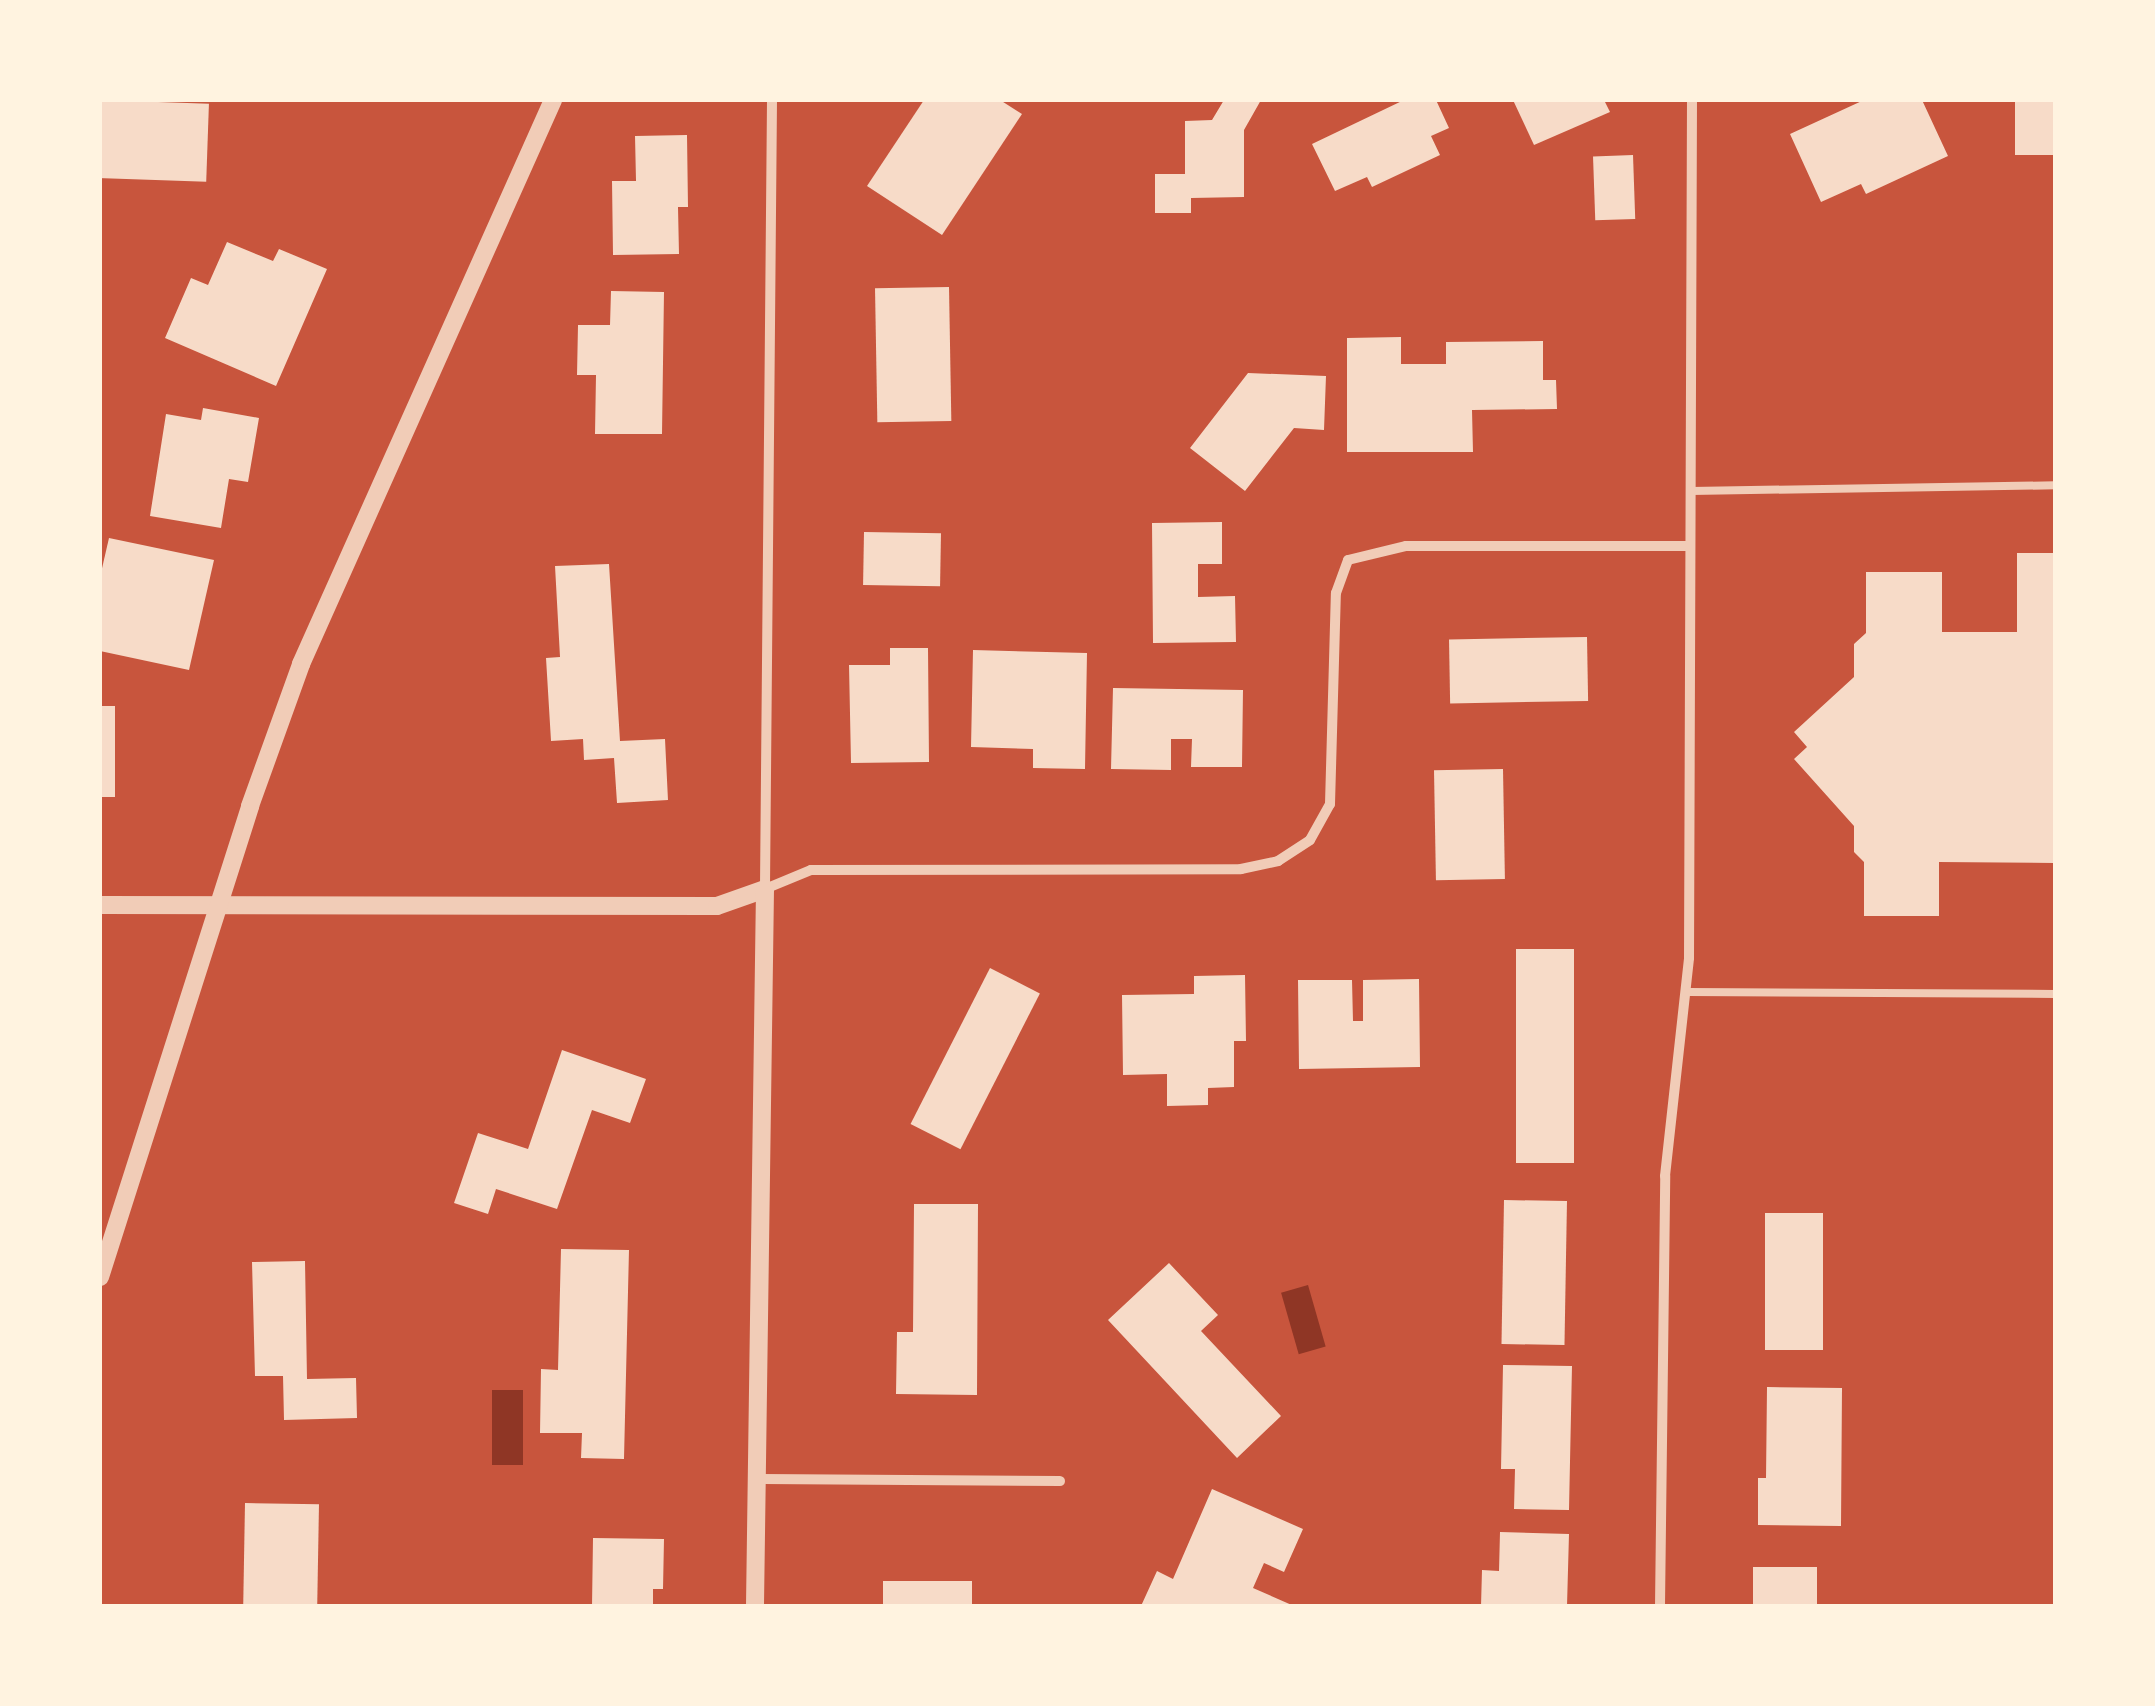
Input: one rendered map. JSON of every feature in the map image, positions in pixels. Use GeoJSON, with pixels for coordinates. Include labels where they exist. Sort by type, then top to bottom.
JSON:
{"type":"FeatureCollection","features":[{"type":"Feature","properties":{"kind":"street"},"geometry":{"type":"LineString","coordinates":[[100,1277],[218,905],[301,664],[553,100]]}},
{"type":"Feature","properties":{"kind":"street"},"geometry":{"type":"LineString","coordinates":[[755,1606],[772,100]]}},
{"type":"Feature","properties":{"kind":"street"},"geometry":{"type":"LineString","coordinates":[[1660,1606],[1665,1176],[1688,992],[1692,100]]}},
{"type":"Feature","properties":{"kind":"street"},"geometry":{"type":"LineString","coordinates":[[100,905],[717,906],[811,870],[1241,869],[1278,861],[1310,840],[1330,804],[1334,784],[1334,614],[1340,576],[1348,560],[1406,546],[1690,546]]}},
{"type":"Feature","properties":{"kind":"street"},"geometry":{"type":"LineString","coordinates":[[757,1479],[1060,1481]]}},
{"type":"Feature","properties":{"kind":"lane"},"geometry":{"type":"LineString","coordinates":[[1691,491],[2055,486]]}},
{"type":"Feature","properties":{"kind":"lane"},"geometry":{"type":"LineString","coordinates":[[1688,992],[2055,994]]}},
{"type":"Feature","properties":{"kind":"shaded area"},"geometry":{"type":"Polygon","coordinates":[[[1308,1285],[1326,1347],[1299,1354],[1281,1293],[1308,1285]]]}},
{"type":"Feature","properties":{"kind":"shaded area"},"geometry":{"type":"Polygon","coordinates":[[[492,1390],[523,1390],[523,1465],[492,1465],[492,1390]]]}},
{"type":"Feature","properties":{"kind":"building"},"geometry":{"type":"Polygon","coordinates":[[[100,100],[209,104],[206,182],[100,178],[100,100]]]}},
{"type":"Feature","properties":{"kind":"building"},"geometry":{"type":"Polygon","coordinates":[[[924,100],[1000,100],[1022,114],[942,235],[867,186],[924,100]]]}},
{"type":"Feature","properties":{"kind":"building"},"geometry":{"type":"Polygon","coordinates":[[[1224,100],[1261,100],[1244,130],[1244,197],[1191,198],[1191,213],[1155,213],[1155,174],[1185,174],[1185,121],[1212,120],[1224,100]]]}},
{"type":"Feature","properties":{"kind":"building"},"geometry":{"type":"Polygon","coordinates":[[[1404,100],[1436,100],[1449,128],[1431,136],[1440,155],[1372,187],[1367,177],[1335,191],[1312,144],[1404,100]]]}},
{"type":"Feature","properties":{"kind":"building"},"geometry":{"type":"Polygon","coordinates":[[[1513,100],[1604,100],[1610,112],[1534,145],[1513,100]]]}},
{"type":"Feature","properties":{"kind":"building"},"geometry":{"type":"Polygon","coordinates":[[[1864,100],[1922,100],[1948,156],[1866,194],[1861,184],[1821,202],[1790,134],[1864,100]]]}},
{"type":"Feature","properties":{"kind":"building"},"geometry":{"type":"Polygon","coordinates":[[[2015,100],[2055,100],[2055,155],[2015,155],[2015,100]]]}},
{"type":"Feature","properties":{"kind":"building"},"geometry":{"type":"Polygon","coordinates":[[[687,135],[688,207],[678,207],[679,254],[613,255],[612,181],[636,181],[635,136],[687,135]]]}},
{"type":"Feature","properties":{"kind":"building"},"geometry":{"type":"Polygon","coordinates":[[[1633,155],[1635,219],[1595,220],[1593,156],[1633,155]]]}},
{"type":"Feature","properties":{"kind":"building"},"geometry":{"type":"Polygon","coordinates":[[[227,242],[273,261],[279,249],[327,269],[276,386],[165,338],[191,278],[208,285],[227,242]]]}},
{"type":"Feature","properties":{"kind":"building"},"geometry":{"type":"Polygon","coordinates":[[[949,287],[951,421],[877,422],[875,288],[949,287]]]}},
{"type":"Feature","properties":{"kind":"building"},"geometry":{"type":"Polygon","coordinates":[[[611,291],[664,292],[662,434],[595,434],[596,375],[577,375],[578,325],[610,325],[611,291]]]}},
{"type":"Feature","properties":{"kind":"building"},"geometry":{"type":"Polygon","coordinates":[[[1401,337],[1401,364],[1446,364],[1446,342],[1543,341],[1543,380],[1556,380],[1557,409],[1472,410],[1473,452],[1347,452],[1347,338],[1401,337]]]}},
{"type":"Feature","properties":{"kind":"building"},"geometry":{"type":"Polygon","coordinates":[[[1248,373],[1326,376],[1324,430],[1294,428],[1245,491],[1190,448],[1248,373]]]}},
{"type":"Feature","properties":{"kind":"building"},"geometry":{"type":"Polygon","coordinates":[[[203,408],[259,418],[248,482],[229,479],[221,528],[150,516],[166,414],[201,420],[203,408]]]}},
{"type":"Feature","properties":{"kind":"building"},"geometry":{"type":"Polygon","coordinates":[[[1222,522],[1222,564],[1198,564],[1198,597],[1235,596],[1236,642],[1153,643],[1152,523],[1222,522]]]}},
{"type":"Feature","properties":{"kind":"building"},"geometry":{"type":"Polygon","coordinates":[[[864,532],[941,533],[940,586],[863,585],[864,532]]]}},
{"type":"Feature","properties":{"kind":"building"},"geometry":{"type":"Polygon","coordinates":[[[109,538],[214,560],[189,670],[100,651],[100,577],[109,538]]]}},
{"type":"Feature","properties":{"kind":"building"},"geometry":{"type":"Polygon","coordinates":[[[2017,553],[2055,553],[2055,863],[1939,862],[1939,916],[1864,916],[1864,862],[1854,852],[1854,826],[1794,759],[1807,747],[1794,732],[1854,677],[1854,644],[1866,633],[1866,572],[1942,572],[1942,632],[2017,632],[2017,553]]]}},
{"type":"Feature","properties":{"kind":"building"},"geometry":{"type":"Polygon","coordinates":[[[609,564],[620,741],[665,739],[668,800],[617,803],[614,758],[584,760],[583,739],[551,741],[546,658],[560,657],[555,566],[609,564]]]}},
{"type":"Feature","properties":{"kind":"building"},"geometry":{"type":"Polygon","coordinates":[[[1587,637],[1588,701],[1450,703],[1449,639],[1587,637]]]}},
{"type":"Feature","properties":{"kind":"building"},"geometry":{"type":"Polygon","coordinates":[[[890,648],[928,648],[929,762],[851,763],[849,665],[890,665],[890,648]]]}},
{"type":"Feature","properties":{"kind":"building"},"geometry":{"type":"Polygon","coordinates":[[[973,650],[1087,653],[1085,769],[1033,768],[1033,749],[971,747],[973,650]]]}},
{"type":"Feature","properties":{"kind":"building"},"geometry":{"type":"Polygon","coordinates":[[[1113,688],[1243,690],[1242,767],[1191,767],[1192,739],[1171,739],[1171,770],[1111,769],[1113,688]]]}},
{"type":"Feature","properties":{"kind":"building"},"geometry":{"type":"Polygon","coordinates":[[[100,706],[115,706],[115,797],[100,797],[100,706]]]}},
{"type":"Feature","properties":{"kind":"building"},"geometry":{"type":"Polygon","coordinates":[[[1503,769],[1505,879],[1436,880],[1434,770],[1503,769]]]}},
{"type":"Feature","properties":{"kind":"building"},"geometry":{"type":"Polygon","coordinates":[[[1516,949],[1574,949],[1574,1163],[1516,1163],[1516,949]]]}},
{"type":"Feature","properties":{"kind":"building"},"geometry":{"type":"Polygon","coordinates":[[[990,968],[1040,993],[960,1149],[911,1124],[990,968]]]}},
{"type":"Feature","properties":{"kind":"building"},"geometry":{"type":"Polygon","coordinates":[[[1245,975],[1246,1041],[1234,1041],[1234,1087],[1208,1088],[1208,1105],[1167,1106],[1167,1074],[1123,1075],[1122,995],[1194,994],[1194,976],[1245,975]]]}},
{"type":"Feature","properties":{"kind":"building"},"geometry":{"type":"Polygon","coordinates":[[[1419,979],[1420,1067],[1299,1069],[1298,980],[1352,980],[1353,1021],[1363,1021],[1363,980],[1419,979]]]}},
{"type":"Feature","properties":{"kind":"building"},"geometry":{"type":"Polygon","coordinates":[[[562,1050],[646,1079],[630,1123],[592,1110],[557,1209],[496,1189],[488,1214],[454,1203],[478,1133],[528,1149],[562,1050]]]}},
{"type":"Feature","properties":{"kind":"building"},"geometry":{"type":"Polygon","coordinates":[[[1504,1200],[1567,1201],[1564,1345],[1501,1344],[1504,1200]]]}},
{"type":"Feature","properties":{"kind":"building"},"geometry":{"type":"Polygon","coordinates":[[[914,1204],[978,1204],[977,1395],[896,1394],[897,1332],[913,1332],[914,1204]]]}},
{"type":"Feature","properties":{"kind":"building"},"geometry":{"type":"Polygon","coordinates":[[[1765,1213],[1823,1213],[1823,1350],[1765,1350],[1765,1213]]]}},
{"type":"Feature","properties":{"kind":"building"},"geometry":{"type":"Polygon","coordinates":[[[561,1249],[629,1250],[624,1459],[581,1458],[582,1433],[540,1433],[541,1369],[558,1370],[561,1249]]]}},
{"type":"Feature","properties":{"kind":"building"},"geometry":{"type":"Polygon","coordinates":[[[305,1261],[307,1379],[356,1378],[357,1418],[284,1420],[283,1376],[255,1376],[252,1262],[305,1261]]]}},
{"type":"Feature","properties":{"kind":"building"},"geometry":{"type":"Polygon","coordinates":[[[1169,1263],[1218,1315],[1201,1331],[1281,1416],[1237,1458],[1108,1320],[1169,1263]]]}},
{"type":"Feature","properties":{"kind":"building"},"geometry":{"type":"Polygon","coordinates":[[[1503,1365],[1572,1366],[1569,1510],[1514,1509],[1515,1469],[1501,1469],[1503,1365]]]}},
{"type":"Feature","properties":{"kind":"building"},"geometry":{"type":"Polygon","coordinates":[[[1767,1387],[1842,1388],[1841,1526],[1758,1525],[1758,1478],[1766,1478],[1767,1387]]]}},
{"type":"Feature","properties":{"kind":"building"},"geometry":{"type":"Polygon","coordinates":[[[1212,1489],[1303,1529],[1284,1572],[1264,1563],[1253,1588],[1294,1606],[1141,1606],[1157,1571],[1173,1579],[1212,1489]]]}},
{"type":"Feature","properties":{"kind":"building"},"geometry":{"type":"Polygon","coordinates":[[[245,1503],[319,1504],[317,1606],[243,1606],[245,1503]]]}},
{"type":"Feature","properties":{"kind":"building"},"geometry":{"type":"Polygon","coordinates":[[[1500,1532],[1569,1534],[1567,1606],[1481,1606],[1482,1570],[1499,1571],[1500,1532]]]}},
{"type":"Feature","properties":{"kind":"building"},"geometry":{"type":"Polygon","coordinates":[[[593,1538],[664,1539],[663,1589],[653,1589],[653,1606],[592,1606],[593,1538]]]}},
{"type":"Feature","properties":{"kind":"building"},"geometry":{"type":"Polygon","coordinates":[[[1753,1567],[1817,1567],[1817,1606],[1753,1606],[1753,1567]]]}},
{"type":"Feature","properties":{"kind":"building"},"geometry":{"type":"Polygon","coordinates":[[[883,1581],[972,1581],[972,1606],[883,1606],[883,1581]]]}}]}
